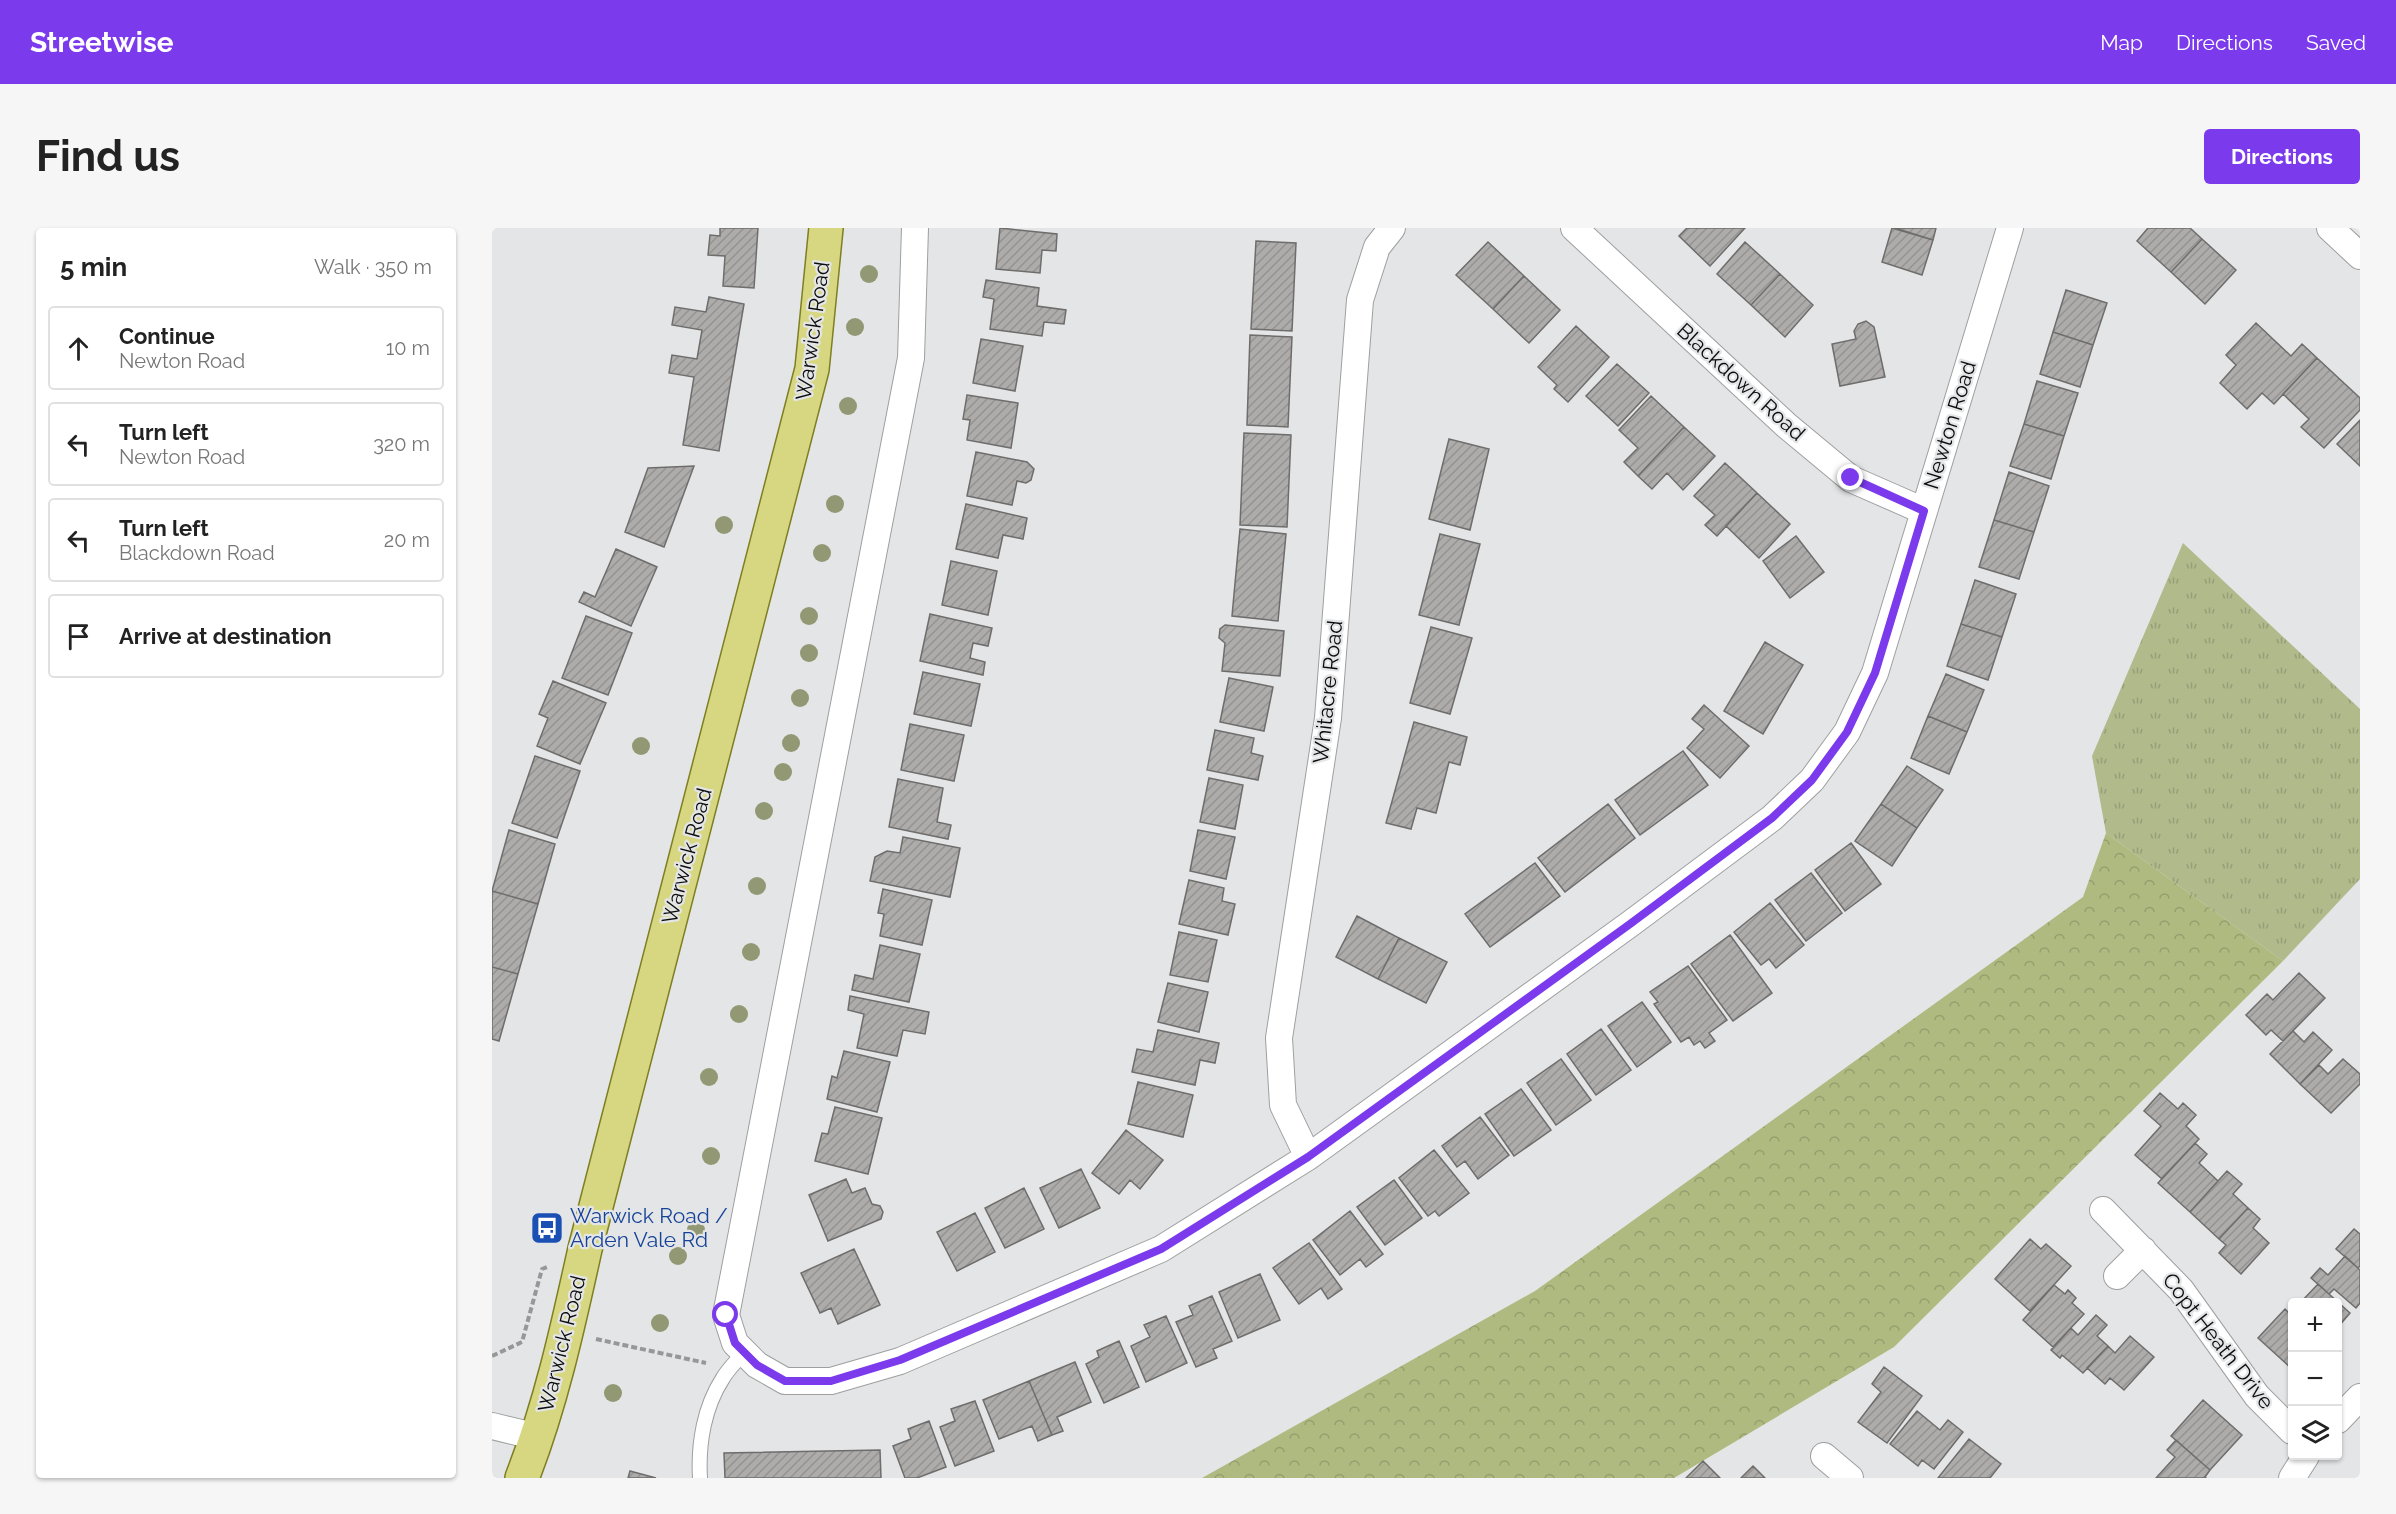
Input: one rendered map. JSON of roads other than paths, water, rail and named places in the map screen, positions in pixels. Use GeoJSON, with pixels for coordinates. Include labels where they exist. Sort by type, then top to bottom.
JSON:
{"type":"FeatureCollection","features":[{"type":"Feature","properties":{"kind":"main road","name":"Warwick Road"},"geometry":{"type":"LineString","coordinates":[[522,1478],[538,1437],[564,1341],[585,1249],[812,369],[826,228]]}},
{"type":"Feature","properties":{"kind":"street","name":"Newton Road"},"geometry":{"type":"LineString","coordinates":[[915,228],[911,358],[726,1315],[738,1359],[757,1365],[785,1381],[831,1381],[900,1360],[1161,1249],[1308,1157],[1772,818],[1812,780],[1847,732],[1875,673],[2010,228]]}},
{"type":"Feature","properties":{"kind":"street","name":"Whitacre Road"},"geometry":{"type":"LineString","coordinates":[[1308,1157],[1284,1105],[1281,1022],[1328,718],[1360,300],[1377,247],[1392,228]]}},
{"type":"Feature","properties":{"kind":"street","name":"Blackdown Road"},"geometry":{"type":"LineString","coordinates":[[1575,228],[1786,425],[1851,478],[1924,511]]}},
{"type":"Feature","properties":{"kind":"street"},"geometry":{"type":"LineString","coordinates":[[2330,228],[2360,256]]}},
{"type":"Feature","properties":{"kind":"street","name":"Copt Heath Drive"},"geometry":{"type":"LineString","coordinates":[[2103,1210],[2181,1290],[2257,1396],[2288,1427]]}},
{"type":"Feature","properties":{"kind":"street"},"geometry":{"type":"LineString","coordinates":[[2117,1276],[2143,1250]]}},
{"type":"Feature","properties":{"kind":"street"},"geometry":{"type":"LineString","coordinates":[[2342,1415],[2360,1396]]}},
{"type":"Feature","properties":{"kind":"street"},"geometry":{"type":"LineString","coordinates":[[492,1426],[538,1437]]}},
{"type":"Feature","properties":{"kind":"street"},"geometry":{"type":"LineString","coordinates":[[1824,1456],[1850,1478]]}},
{"type":"Feature","properties":{"kind":"street"},"geometry":{"type":"LineString","coordinates":[[2292,1478],[2303,1460]]}},
{"type":"Feature","properties":{"kind":"lane"},"geometry":{"type":"LineString","coordinates":[[700,1478],[699,1456],[703,1428],[711,1400],[723,1377],[738,1359]]}},
{"type":"Feature","properties":{"kind":"place","name":"Warwick Road / Arden Vale Rd"},"geometry":{"type":"Point","coordinates":[547,1228]}}]}
